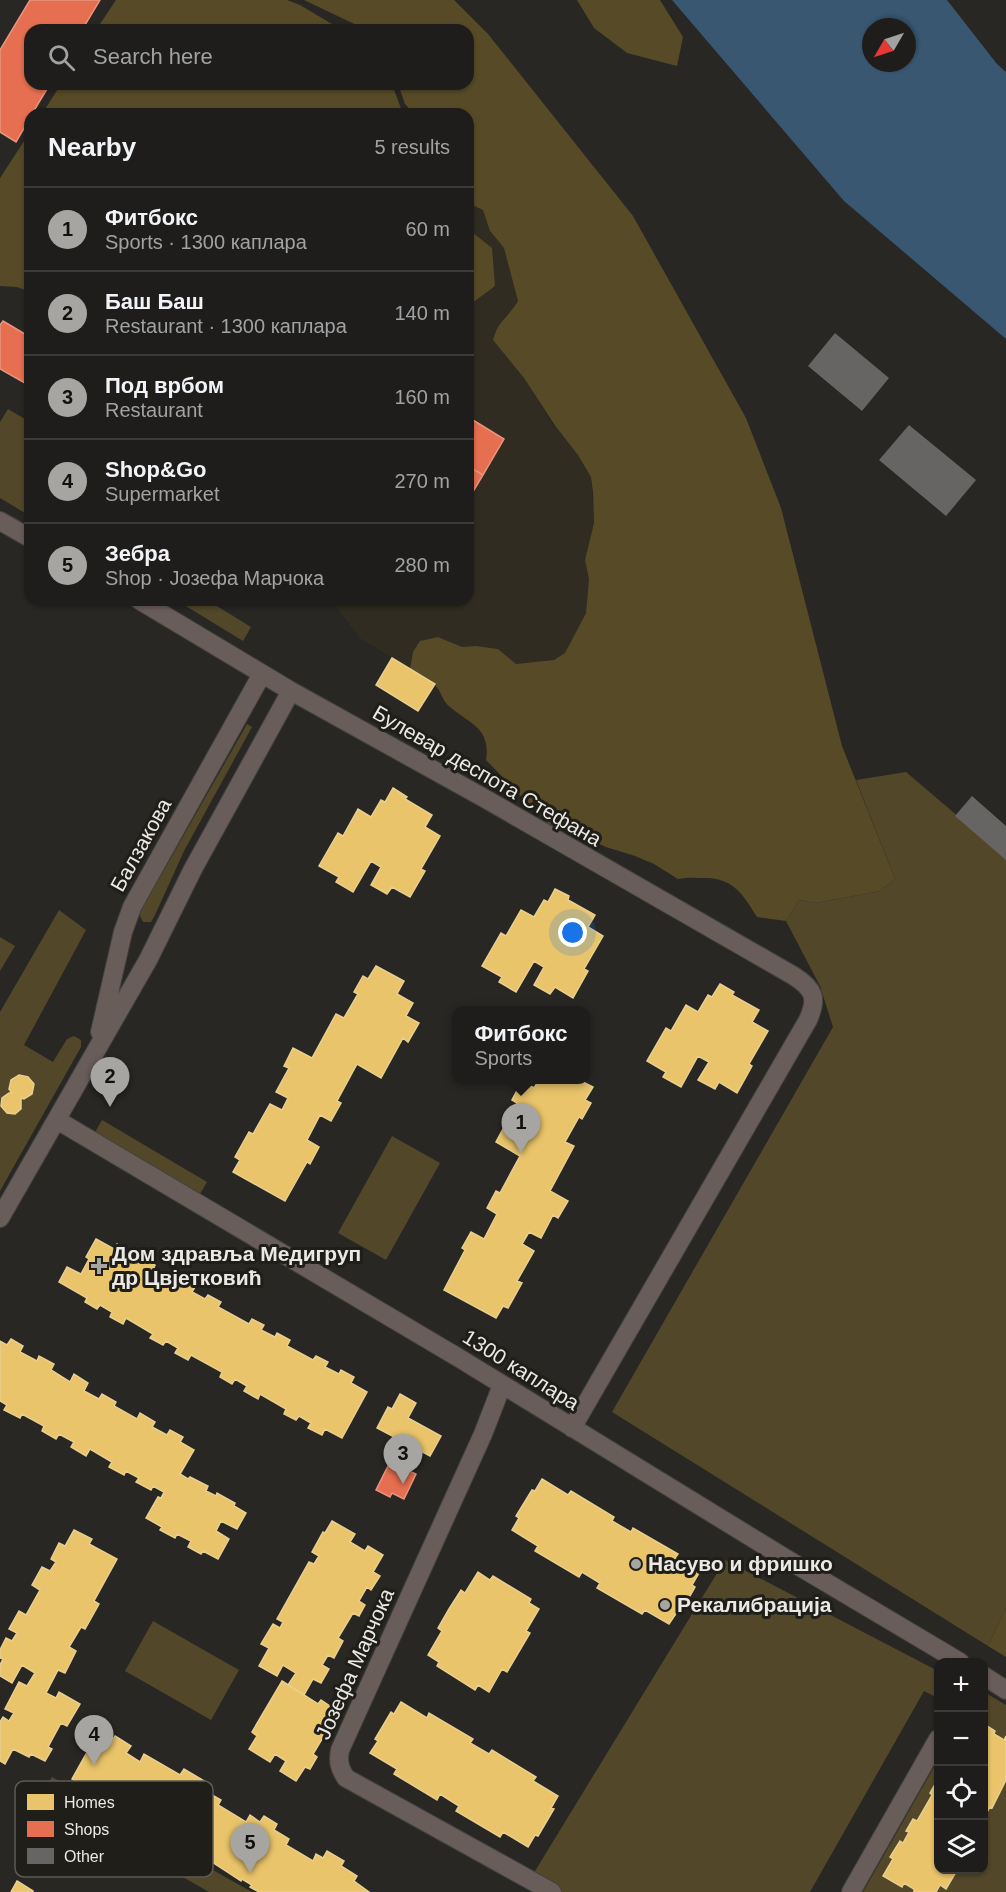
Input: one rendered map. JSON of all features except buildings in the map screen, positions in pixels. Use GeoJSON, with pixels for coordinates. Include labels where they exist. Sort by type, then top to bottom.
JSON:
{"type":"FeatureCollection","features":[{"type":"Feature","properties":{"kind":"street"},"geometry":{"type":"LineString","coordinates":[[0,520],[24,534]]}},
{"type":"Feature","properties":{"kind":"street","name":"Булевар деспота Стефана"},"geometry":{"type":"LineString","coordinates":[[148,606],[291,691],[484,798],[794,976],[806,984],[812,993],[815,1004],[808,1020],[572,1428]]}},
{"type":"Feature","properties":{"kind":"street","name":"Балзакова"},"geometry":{"type":"LineString","coordinates":[[95,1051],[123,932],[132,907],[262,674]]}},
{"type":"Feature","properties":{"kind":"street","name":"Балзакова"},"geometry":{"type":"LineString","coordinates":[[0,1218],[148,960],[193,869],[291,691]]}},
{"type":"Feature","properties":{"kind":"street","name":"1300 каплара"},"geometry":{"type":"LineString","coordinates":[[57,1120],[502,1384],[953,1658]]}},
{"type":"Feature","properties":{"kind":"street","name":"Јозефа Марчока"},"geometry":{"type":"LineString","coordinates":[[502,1384],[483,1434],[340,1750],[338,1761],[340,1770],[346,1778],[552,1892]]}},
{"type":"Feature","properties":{"kind":"street"},"geometry":{"type":"LineString","coordinates":[[988,1678],[1006,1689]]}},
{"type":"Feature","properties":{"kind":"street"},"geometry":{"type":"LineString","coordinates":[[851,1892],[934,1748]]}},
{"type":"Feature","properties":{"kind":"shaded area"},"geometry":{"type":"Polygon","coordinates":[[[116,0],[287,0],[332,24],[100,24],[116,0]]]}},
{"type":"Feature","properties":{"kind":"shaded area"},"geometry":{"type":"Polygon","coordinates":[[[304,0],[454,0],[488,34],[633,216],[746,418],[781,508],[842,746],[895,879],[880,891],[816,903],[799,900],[786,921],[757,917],[742,895],[724,881],[706,878],[678,879],[654,864],[635,856],[606,847],[571,831],[553,829],[486,760],[485,741],[477,728],[447,705],[432,682],[410,669],[413,652],[420,641],[438,637],[462,647],[498,649],[516,664],[554,660],[565,653],[586,613],[589,579],[585,560],[594,523],[593,492],[591,477],[578,455],[556,427],[524,378],[493,340],[500,323],[518,301],[504,248],[490,231],[483,210],[474,206],[474,108],[409,108],[400,90],[474,90],[474,24],[354,24],[304,0]]]}},
{"type":"Feature","properties":{"kind":"shaded area"},"geometry":{"type":"Polygon","coordinates":[[[577,0],[660,0],[683,37],[677,66],[627,53],[594,28],[577,0]]]}},
{"type":"Feature","properties":{"kind":"shaded area"},"geometry":{"type":"Polygon","coordinates":[[[57,90],[394,90],[401,108],[46,108],[57,90]]]}},
{"type":"Feature","properties":{"kind":"shaded area"},"geometry":{"type":"Polygon","coordinates":[[[24,141],[24,290],[0,286],[0,178],[24,141]]]}},
{"type":"Feature","properties":{"kind":"shaded area"},"geometry":{"type":"Polygon","coordinates":[[[474,206],[483,210],[490,231],[504,248],[518,301],[504,317],[493,340],[524,378],[591,477],[594,523],[585,560],[589,579],[586,613],[565,653],[554,660],[516,664],[498,649],[462,647],[438,637],[413,652],[410,669],[361,639],[336,606],[474,606],[474,206]]]}},
{"type":"Feature","properties":{"kind":"shaded area"},"geometry":{"type":"Polygon","coordinates":[[[474,234],[492,248],[495,286],[474,302],[474,234]]]}},
{"type":"Feature","properties":{"kind":"shaded area"},"geometry":{"type":"Polygon","coordinates":[[[8,409],[24,418],[24,512],[0,498],[0,422],[8,409]]]}},
{"type":"Feature","properties":{"kind":"shaded area"},"geometry":{"type":"Polygon","coordinates":[[[186,606],[217,606],[251,627],[243,641],[186,606]]]}},
{"type":"Feature","properties":{"kind":"shaded area"},"geometry":{"type":"Polygon","coordinates":[[[247,724],[252,727],[184,851],[155,915],[151,922],[143,922],[139,914],[247,724]]]}},
{"type":"Feature","properties":{"kind":"shaded area"},"geometry":{"type":"Polygon","coordinates":[[[906,772],[1006,857],[1006,1608],[988,1646],[612,1412],[833,1027],[820,986],[786,921],[799,900],[816,903],[880,891],[895,879],[856,780],[906,772]]]}},
{"type":"Feature","properties":{"kind":"shaded area"},"geometry":{"type":"Polygon","coordinates":[[[59,910],[86,930],[24,1045],[53,1062],[67,1039],[74,1036],[81,1040],[81,1047],[0,1191],[0,1012],[59,910]]]}},
{"type":"Feature","properties":{"kind":"shaded area"},"geometry":{"type":"Polygon","coordinates":[[[0,937],[15,946],[0,971],[0,937]]]}},
{"type":"Feature","properties":{"kind":"shaded area"},"geometry":{"type":"Polygon","coordinates":[[[102,1120],[207,1182],[200,1194],[95,1132],[102,1120]]]}},
{"type":"Feature","properties":{"kind":"shaded area"},"geometry":{"type":"Polygon","coordinates":[[[392,1136],[440,1163],[386,1260],[338,1233],[392,1136]]]}},
{"type":"Feature","properties":{"kind":"shaded area"},"geometry":{"type":"Polygon","coordinates":[[[725,1560],[934,1669],[934,1696],[924,1691],[810,1892],[560,1892],[532,1876],[725,1560]]]}},
{"type":"Feature","properties":{"kind":"shaded area"},"geometry":{"type":"Polygon","coordinates":[[[1006,1608],[1006,1657],[988,1646],[1006,1608]]]}},
{"type":"Feature","properties":{"kind":"shaded area"},"geometry":{"type":"Polygon","coordinates":[[[153,1621],[239,1670],[211,1720],[125,1671],[153,1621]]]}},
{"type":"Feature","properties":{"kind":"shaded area"},"geometry":{"type":"Polygon","coordinates":[[[988,1694],[1006,1705],[1006,1892],[863,1892],[934,1767],[934,1874],[988,1874],[988,1694]]]}},
{"type":"Feature","properties":{"kind":"shaded area"},"geometry":{"type":"Polygon","coordinates":[[[213,1870],[252,1892],[209,1892],[183,1877],[213,1877],[213,1870]]]}},
{"type":"Feature","properties":{"kind":"water"},"geometry":{"type":"Polygon","coordinates":[[[672,0],[947,0],[997,64],[1006,72],[1006,339],[844,201],[672,0]]]}},
{"type":"Feature","properties":{"kind":"place","name":"Баш Баш"},"geometry":{"type":"Point","coordinates":[110,1107]}},
{"type":"Feature","properties":{"kind":"place","name":"Фитбокс"},"geometry":{"type":"Point","coordinates":[521,1153]}},
{"type":"Feature","properties":{"kind":"place","name":"Дом здравља Медигруп др Цвјетковић"},"geometry":{"type":"Point","coordinates":[99,1266]}},
{"type":"Feature","properties":{"kind":"place","name":"Под врбом"},"geometry":{"type":"Point","coordinates":[403,1484]}},
{"type":"Feature","properties":{"kind":"place","name":"Насуво и фришко"},"geometry":{"type":"Point","coordinates":[636,1564]}},
{"type":"Feature","properties":{"kind":"place","name":"Рекалибрација"},"geometry":{"type":"Point","coordinates":[665,1605]}},
{"type":"Feature","properties":{"kind":"place","name":"Shop&Go"},"geometry":{"type":"Point","coordinates":[94,1765]}},
{"type":"Feature","properties":{"kind":"place","name":"Зебра"},"geometry":{"type":"Point","coordinates":[250,1873]}}]}
